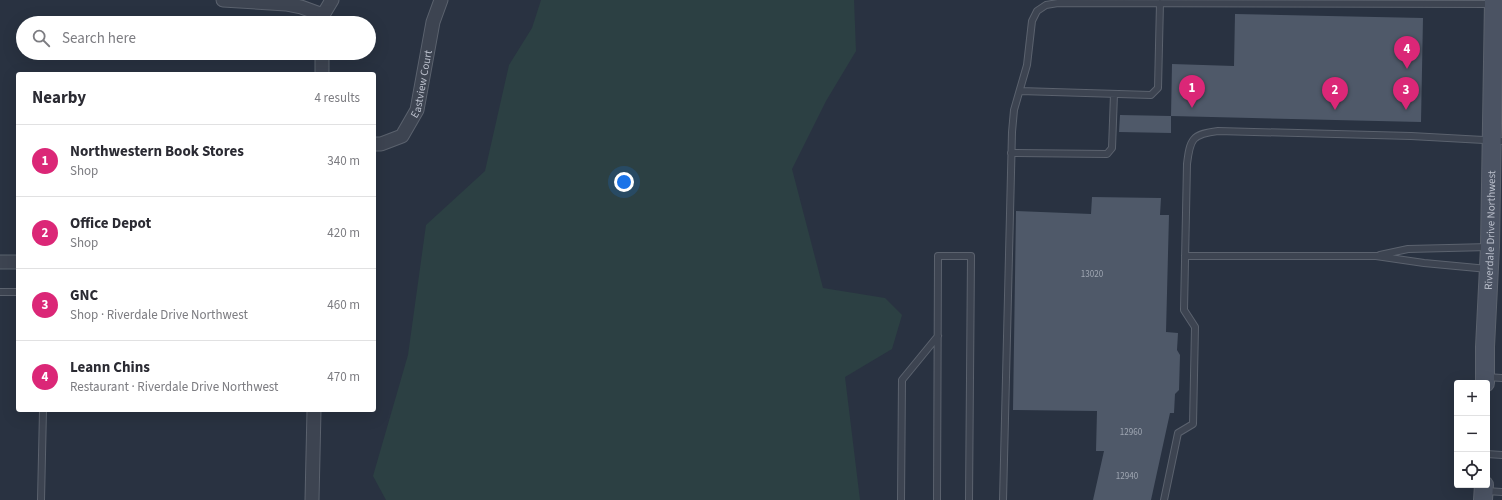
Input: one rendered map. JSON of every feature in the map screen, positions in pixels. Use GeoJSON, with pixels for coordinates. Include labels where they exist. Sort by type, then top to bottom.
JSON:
{"type":"FeatureCollection","features":[{"type":"Feature","properties":{"kind":"street"},"geometry":{"type":"LineString","coordinates":[[223,0],[286,4],[301,7],[317,16]]}},
{"type":"Feature","properties":{"kind":"street"},"geometry":{"type":"LineString","coordinates":[[324,16],[332,0]]}},
{"type":"Feature","properties":{"kind":"street","name":"Eastview Court"},"geometry":{"type":"LineString","coordinates":[[376,144],[381,144],[402,136],[418,110],[433,22],[441,0]]}},
{"type":"Feature","properties":{"kind":"street","name":"Riverdale Drive Northwest"},"geometry":{"type":"LineString","coordinates":[[1491,379],[1485,347],[1496,270],[1496,5]]}},
{"type":"Feature","properties":{"kind":"street"},"geometry":{"type":"LineString","coordinates":[[322,60],[322,72]]}},
{"type":"Feature","properties":{"kind":"street"},"geometry":{"type":"LineString","coordinates":[[0,262],[16,262]]}},
{"type":"Feature","properties":{"kind":"street"},"geometry":{"type":"LineString","coordinates":[[312,500],[314,412]]}},
{"type":"Feature","properties":{"kind":"lane"},"geometry":{"type":"LineString","coordinates":[[1003,500],[1012,132],[1014,110],[1027,65],[1032,21],[1037,11],[1046,5],[1058,3],[1496,5]]}},
{"type":"Feature","properties":{"kind":"lane"},"geometry":{"type":"LineString","coordinates":[[1020,91],[1151,95],[1158,88],[1160,3]]}},
{"type":"Feature","properties":{"kind":"lane"},"geometry":{"type":"LineString","coordinates":[[1011,153],[1107,154],[1112,148],[1114,94]]}},
{"type":"Feature","properties":{"kind":"lane"},"geometry":{"type":"LineString","coordinates":[[1164,500],[1178,434],[1193,424],[1195,327],[1184,310],[1187,164],[1189,146],[1196,136],[1207,132],[1218,131],[1411,136],[1497,141]]}},
{"type":"Feature","properties":{"kind":"lane"},"geometry":{"type":"LineString","coordinates":[[1376,256],[1408,248],[1496,248]]}},
{"type":"Feature","properties":{"kind":"lane"},"geometry":{"type":"LineString","coordinates":[[937,500],[938,256],[971,256],[969,500]]}},
{"type":"Feature","properties":{"kind":"lane"},"geometry":{"type":"LineString","coordinates":[[1185,256],[1376,256],[1424,263],[1496,270]]}},
{"type":"Feature","properties":{"kind":"lane"},"geometry":{"type":"LineString","coordinates":[[0,292],[16,292]]}},
{"type":"Feature","properties":{"kind":"lane"},"geometry":{"type":"LineString","coordinates":[[901,500],[902,380],[938,336]]}},
{"type":"Feature","properties":{"kind":"lane"},"geometry":{"type":"LineString","coordinates":[[41,500],[43,412]]}},
{"type":"Feature","properties":{"kind":"lane"},"geometry":{"type":"LineString","coordinates":[[1490,454],[1502,454]]}},
{"type":"Feature","properties":{"kind":"lane"},"geometry":{"type":"LineString","coordinates":[[1484,492],[1502,492]]}},
{"type":"Feature","properties":{"kind":"green space"},"geometry":{"type":"Polygon","coordinates":[[[541,0],[854,0],[856,51],[826,101],[792,169],[823,288],[885,298],[902,315],[892,349],[845,377],[860,500],[386,500],[373,476],[408,355],[426,225],[485,171],[509,65],[532,28],[541,0]]]}},
{"type":"Feature","properties":{"kind":"building"},"geometry":{"type":"Polygon","coordinates":[[[1235,14],[1423,18],[1421,122],[1171,116],[1172,64],[1234,66],[1235,14]]]}},
{"type":"Feature","properties":{"kind":"building"},"geometry":{"type":"Polygon","coordinates":[[[1120,115],[1171,116],[1171,133],[1119,132],[1120,115]]]}},
{"type":"Feature","properties":{"kind":"building"},"geometry":{"type":"Polygon","coordinates":[[[1092,197],[1161,198],[1160,215],[1169,215],[1166,332],[1178,333],[1177,350],[1180,355],[1179,390],[1175,394],[1174,413],[1170,413],[1151,500],[1093,500],[1104,451],[1096,451],[1097,411],[1013,410],[1016,211],[1091,214],[1092,197]]]}},
{"type":"Feature","properties":{"kind":"place","name":"Leann Chins"},"geometry":{"type":"Point","coordinates":[1407,69]}},
{"type":"Feature","properties":{"kind":"place","name":"Northwestern Book Stores"},"geometry":{"type":"Point","coordinates":[1192,108]}},
{"type":"Feature","properties":{"kind":"place","name":"Office Depot"},"geometry":{"type":"Point","coordinates":[1335,110]}},
{"type":"Feature","properties":{"kind":"place","name":"GNC"},"geometry":{"type":"Point","coordinates":[1406,110]}}]}
